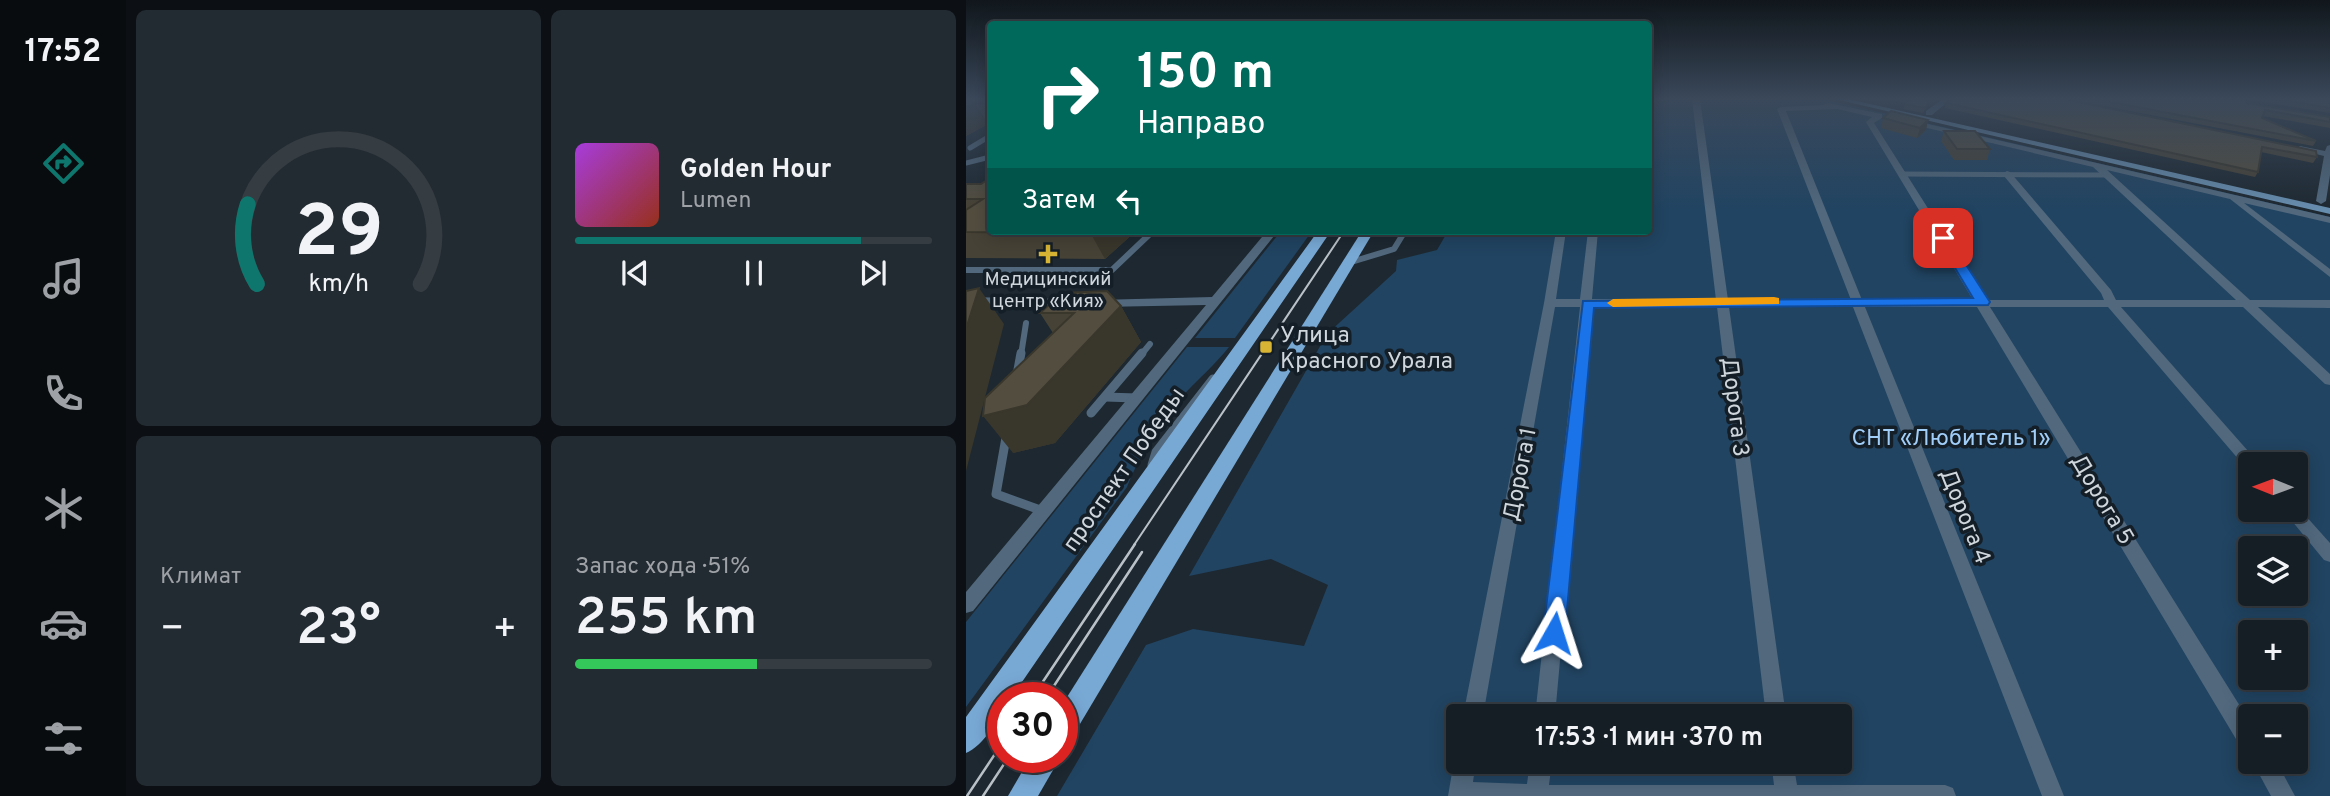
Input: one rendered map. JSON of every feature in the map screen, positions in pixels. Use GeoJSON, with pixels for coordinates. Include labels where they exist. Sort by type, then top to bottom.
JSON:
{"type":"FeatureCollection","features":[{"type":"Feature","properties":{"kind":"main road"},"geometry":{"type":"LineString","coordinates":[[1989,136],[2330,211]]}},
{"type":"Feature","properties":{"kind":"main road"},"geometry":{"type":"LineString","coordinates":[[2037,136],[2326,198]]}},
{"type":"Feature","properties":{"kind":"main road","name":"проспект Победы"},"geometry":{"type":"LineString","coordinates":[[966,740],[1322,235]]}},
{"type":"Feature","properties":{"kind":"main road"},"geometry":{"type":"LineString","coordinates":[[1078,704],[1366,235]]}},
{"type":"Feature","properties":{"kind":"main road"},"geometry":{"type":"LineString","coordinates":[[1022,796],[1037,773]]}},
{"type":"Feature","properties":{"kind":"street","name":"Дорога 3"},"geometry":{"type":"LineString","coordinates":[[1701,136],[1774,704]]}},
{"type":"Feature","properties":{"kind":"street","name":"Дорога 4"},"geometry":{"type":"LineString","coordinates":[[1792,136],[2053,796]]}},
{"type":"Feature","properties":{"kind":"street","name":"Дорога 5"},"geometry":{"type":"LineString","coordinates":[[1879,136],[2238,721]]}},
{"type":"Feature","properties":{"kind":"street"},"geometry":{"type":"LineString","coordinates":[[1974,136],[2330,220]]}},
{"type":"Feature","properties":{"kind":"street"},"geometry":{"type":"LineString","coordinates":[[2288,147],[2330,152],[2326,198]]}},
{"type":"Feature","properties":{"kind":"street"},"geometry":{"type":"LineString","coordinates":[[2096,165],[2330,381]]}},
{"type":"Feature","properties":{"kind":"street"},"geometry":{"type":"LineString","coordinates":[[2007,174],[2107,292],[2111,303],[2241,452]]}},
{"type":"Feature","properties":{"kind":"street"},"geometry":{"type":"LineString","coordinates":[[2230,197],[2330,274]]}},
{"type":"Feature","properties":{"kind":"street"},"geometry":{"type":"LineString","coordinates":[[966,605],[1270,235]]}},
{"type":"Feature","properties":{"kind":"street","name":"Дорога 1"},"geometry":{"type":"LineString","coordinates":[[1476,704],[1560,235]]}},
{"type":"Feature","properties":{"kind":"street"},"geometry":{"type":"LineString","coordinates":[[1546,704],[1588,304],[1593,235]]}},
{"type":"Feature","properties":{"kind":"street"},"geometry":{"type":"LineString","coordinates":[[968,306],[984,302],[1154,303],[1215,300]]}},
{"type":"Feature","properties":{"kind":"street"},"geometry":{"type":"LineString","coordinates":[[1550,303],[1723,301],[2330,304]]}},
{"type":"Feature","properties":{"kind":"street"},"geometry":{"type":"LineString","coordinates":[[2301,522],[2330,555]]}},
{"type":"Feature","properties":{"kind":"street"},"geometry":{"type":"LineString","coordinates":[[1463,774],[1459,795],[1536,796],[1539,774]]}},
{"type":"Feature","properties":{"kind":"street"},"geometry":{"type":"LineString","coordinates":[[1784,774],[1787,795]]}},
{"type":"Feature","properties":{"kind":"street"},"geometry":{"type":"LineString","coordinates":[[2271,774],[2284,796]]}},
{"type":"Feature","properties":{"kind":"street"},"geometry":{"type":"LineString","coordinates":[[1546,796],[1945,796]]}},
{"type":"Feature","properties":{"kind":"lane"},"geometry":{"type":"LineString","coordinates":[[970,148],[987,138]]}},
{"type":"Feature","properties":{"kind":"lane"},"geometry":{"type":"LineString","coordinates":[[966,163],[987,158]]}},
{"type":"Feature","properties":{"kind":"lane"},"geometry":{"type":"LineString","coordinates":[[1903,174],[2106,175]]}},
{"type":"Feature","properties":{"kind":"lane"},"geometry":{"type":"LineString","coordinates":[[966,270],[1112,270],[1149,235]]}},
{"type":"Feature","properties":{"kind":"lane"},"geometry":{"type":"LineString","coordinates":[[1348,263],[1394,249],[1403,235]]}},
{"type":"Feature","properties":{"kind":"lane"},"geometry":{"type":"LineString","coordinates":[[1014,388],[1026,323]]}},
{"type":"Feature","properties":{"kind":"lane"},"geometry":{"type":"LineString","coordinates":[[1091,413],[1150,344]]}},
{"type":"Feature","properties":{"kind":"lane"},"geometry":{"type":"LineString","coordinates":[[1105,397],[1137,398]]}},
{"type":"Feature","properties":{"kind":"lane"},"geometry":{"type":"LineString","coordinates":[[1007,428],[996,494],[1043,511]]}},
{"type":"Feature","properties":{"kind":"green space","name":"СНТ «Любитель 1»"},"geometry":{"type":"Polygon","coordinates":[[[1652,136],[1983,136],[2330,217],[2330,796],[1057,796],[1071,773],[1078,773],[1078,760],[1146,645],[1193,629],[1304,646],[1328,585],[1271,559],[1189,576],[1327,334],[1396,271],[1397,260],[1437,250],[1446,235],[1652,235],[1652,136]]]}},
{"type":"Feature","properties":{"kind":"green space"},"geometry":{"type":"Polygon","coordinates":[[[1278,235],[1309,235],[1235,338],[1195,338],[1278,235]]]}},
{"type":"Feature","properties":{"kind":"green space"},"geometry":{"type":"Polygon","coordinates":[[[1187,347],[1229,347],[1163,420],[1146,447],[1127,487],[966,707],[966,622],[1187,347]]]}},
{"type":"Feature","properties":{"kind":"building"},"geometry":{"type":"Polygon","coordinates":[[[1948,136],[1979,136],[1990,149],[1957,149],[1948,136]]]}},
{"type":"Feature","properties":{"kind":"building"},"geometry":{"type":"Polygon","coordinates":[[[2096,136],[2244,136],[2316,151],[2317,157],[2262,147],[2258,172],[2096,136]]]}},
{"type":"Feature","properties":{"kind":"building"},"geometry":{"type":"Polygon","coordinates":[[[2290,136],[2305,136],[2316,141],[2290,136]]]}},
{"type":"Feature","properties":{"kind":"building"},"geometry":{"type":"Polygon","coordinates":[[[987,180],[987,232],[966,232],[966,210],[983,199],[966,199],[966,184],[981,184],[987,180]]]}},
{"type":"Feature","properties":{"kind":"building"},"geometry":{"type":"Polygon","coordinates":[[[979,288],[966,329],[966,291],[979,288]]]}},
{"type":"Feature","properties":{"kind":"building"},"geometry":{"type":"Polygon","coordinates":[[[1107,291],[1121,306],[1027,405],[983,416],[985,398],[1074,313],[1040,313],[1062,293],[1107,291]]]}},
{"type":"Feature","properties":{"kind":"tram line"},"geometry":{"type":"LineString","coordinates":[[1134,545],[1341,235]]}},
{"type":"Feature","properties":{"kind":"tram line"},"geometry":{"type":"LineString","coordinates":[[1043,682],[1135,544]]}},
{"type":"Feature","properties":{"kind":"tram line"},"geometry":{"type":"LineString","coordinates":[[1057,682],[1142,552]]}},
{"type":"Feature","properties":{"kind":"tram line"},"geometry":{"type":"LineString","coordinates":[[967,796],[987,766]]}},
{"type":"Feature","properties":{"kind":"tram line"},"geometry":{"type":"LineString","coordinates":[[983,796],[998,773]]}},
{"type":"Feature","properties":{"kind":"slow traffic"},"geometry":{"type":"LineString","coordinates":[[1613,303],[1774,301]]}},
{"type":"Feature","properties":{"kind":"place","name":"Медицинский центр «Кия»"},"geometry":{"type":"Point","coordinates":[1048,254]}},
{"type":"Feature","properties":{"kind":"place","name":"Улица Красного Урала"},"geometry":{"type":"Point","coordinates":[1266,347]}},
{"type":"Feature","properties":{"kind":"route"},"geometry":{"type":"LineString","coordinates":[[1554,633],[1588,304],[1723,301],[1983,302],[1943,238]]}}]}
